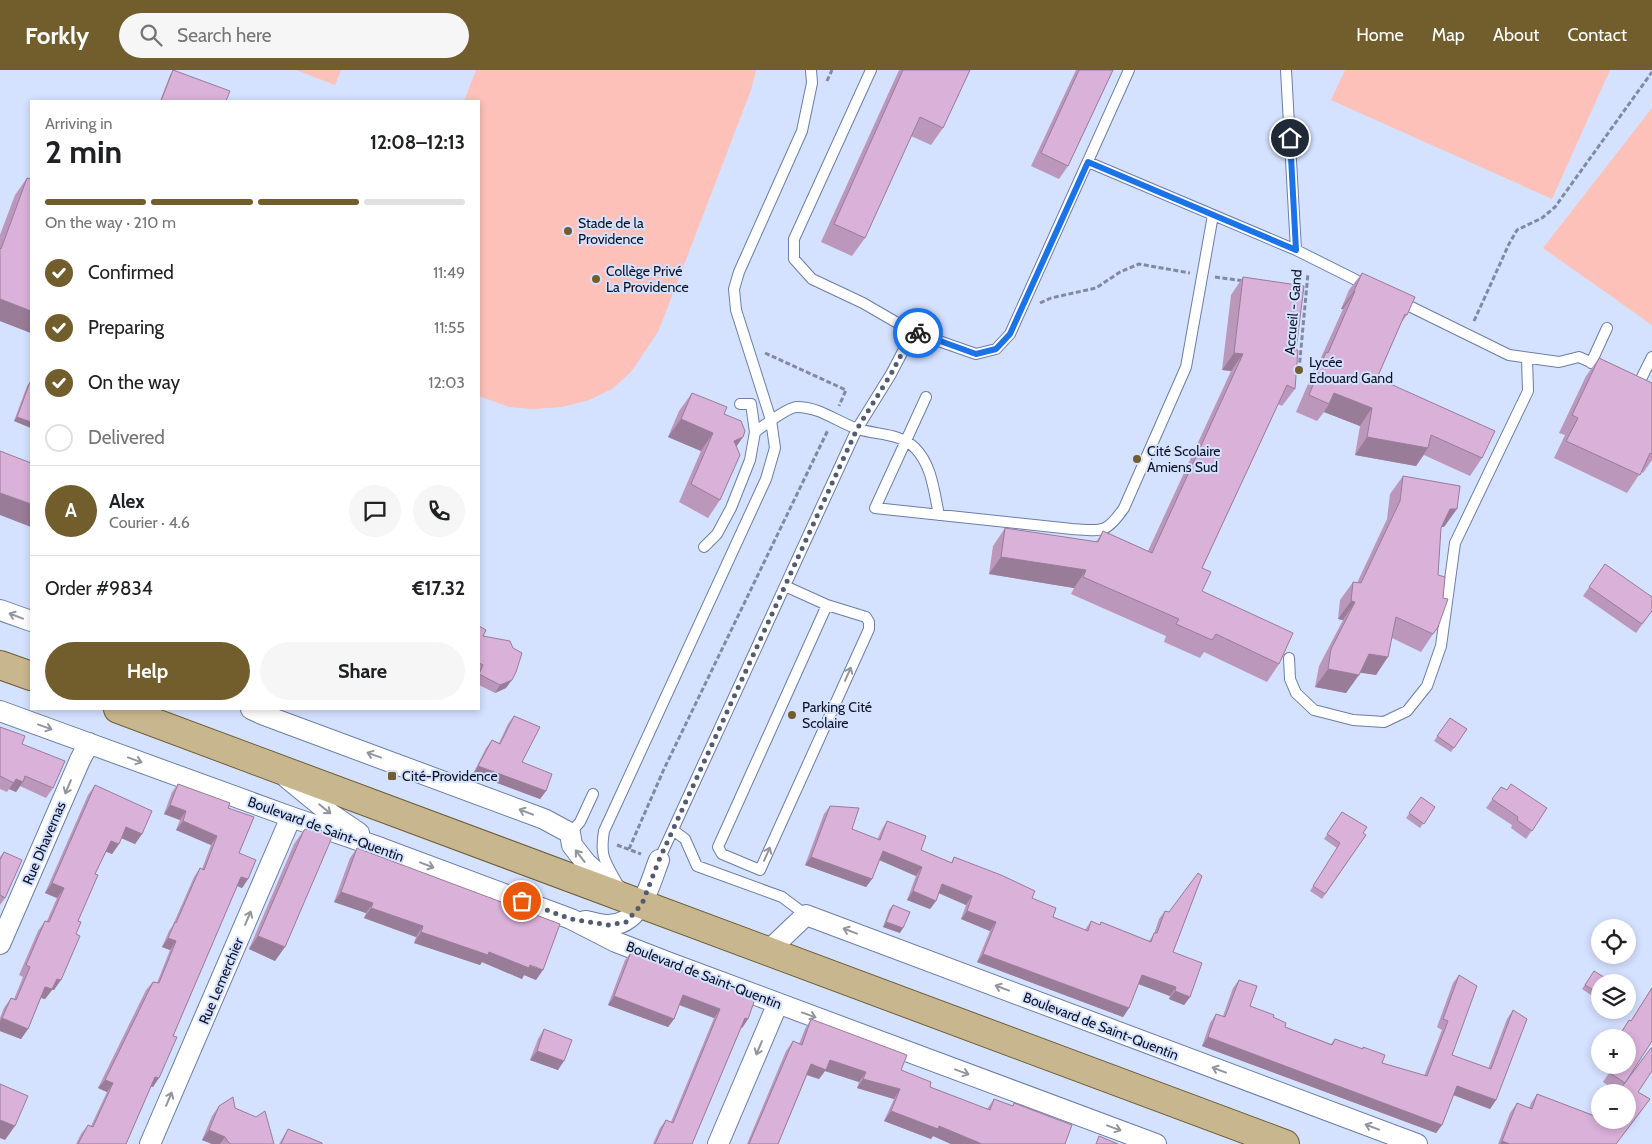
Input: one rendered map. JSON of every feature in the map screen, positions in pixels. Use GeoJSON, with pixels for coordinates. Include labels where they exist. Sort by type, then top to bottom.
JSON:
{"type":"FeatureCollection","features":[{"type":"Feature","properties":{"kind":"main road"},"geometry":{"type":"LineString","coordinates":[[0,665],[30,676]]}},
{"type":"Feature","properties":{"kind":"main road"},"geometry":{"type":"LineString","coordinates":[[121,710],[1285,1144]]}},
{"type":"Feature","properties":{"kind":"street"},"geometry":{"type":"LineString","coordinates":[[0,610],[30,622]]}},
{"type":"Feature","properties":{"kind":"street","name":"Boulevard de Saint-Quentin"},"geometry":{"type":"LineString","coordinates":[[0,710],[571,919],[616,942],[1156,1144]]}},
{"type":"Feature","properties":{"kind":"street"},"geometry":{"type":"LineString","coordinates":[[253,710],[544,819],[570,833],[572,845],[586,863],[634,901]]}},
{"type":"Feature","properties":{"kind":"street","name":"Rue Dhavernas"},"geometry":{"type":"LineString","coordinates":[[0,944],[89,743]]}},
{"type":"Feature","properties":{"kind":"street"},"geometry":{"type":"LineString","coordinates":[[274,767],[331,814],[381,848]]}},
{"type":"Feature","properties":{"kind":"street","name":"Rue Lemerchier"},"geometry":{"type":"LineString","coordinates":[[150,1144],[291,817]]}},
{"type":"Feature","properties":{"kind":"street"},"geometry":{"type":"LineString","coordinates":[[571,919],[608,925],[626,922],[634,901],[659,860]]}},
{"type":"Feature","properties":{"kind":"street"},"geometry":{"type":"LineString","coordinates":[[768,951],[806,915]]}},
{"type":"Feature","properties":{"kind":"street","name":"Boulevard de Saint-Quentin"},"geometry":{"type":"LineString","coordinates":[[806,915],[1417,1144]]}},
{"type":"Feature","properties":{"kind":"street"},"geometry":{"type":"LineString","coordinates":[[718,1144],[778,1003]]}},
{"type":"Feature","properties":{"kind":"lane"},"geometry":{"type":"LineString","coordinates":[[634,901],[603,857],[604,830],[766,479],[775,448],[772,420],[736,310],[734,289],[739,272],[802,131],[812,83],[811,70]]}},
{"type":"Feature","properties":{"kind":"lane"},"geometry":{"type":"LineString","coordinates":[[870,70],[794,239],[794,259],[812,278],[863,303],[913,332],[976,354],[996,349],[1010,334],[1130,70]]}},
{"type":"Feature","properties":{"kind":"lane"},"geometry":{"type":"LineString","coordinates":[[1286,70],[1296,250]]}},
{"type":"Feature","properties":{"kind":"lane"},"geometry":{"type":"LineString","coordinates":[[1088,162],[1296,250],[1509,355],[1559,362],[1580,357],[1615,374]]}},
{"type":"Feature","properties":{"kind":"lane"},"geometry":{"type":"LineString","coordinates":[[926,397],[875,508],[1098,531],[1112,524],[1124,508],[1186,367],[1213,215]]}},
{"type":"Feature","properties":{"kind":"lane"},"geometry":{"type":"LineString","coordinates":[[1591,363],[1607,328]]}},
{"type":"Feature","properties":{"kind":"lane"},"geometry":{"type":"LineString","coordinates":[[659,860],[857,429],[891,374],[913,332]]}},
{"type":"Feature","properties":{"kind":"lane"},"geometry":{"type":"LineString","coordinates":[[1638,384],[1652,357]]}},
{"type":"Feature","properties":{"kind":"lane"},"geometry":{"type":"LineString","coordinates":[[1289,658],[1290,679],[1296,693],[1314,710],[1352,720],[1384,722],[1407,711],[1427,686],[1441,646],[1455,543],[1528,391],[1527,358]]}},
{"type":"Feature","properties":{"kind":"lane"},"geometry":{"type":"LineString","coordinates":[[704,547],[717,534],[731,508],[750,460],[755,432],[751,404],[740,404]]}},
{"type":"Feature","properties":{"kind":"lane"},"geometry":{"type":"LineString","coordinates":[[755,432],[796,407],[819,410],[857,429],[906,441],[916,448],[928,466],[939,515]]}},
{"type":"Feature","properties":{"kind":"lane"},"geometry":{"type":"LineString","coordinates":[[785,586],[827,605],[866,618],[869,622],[868,629],[760,870],[722,854],[718,848],[827,605]]}},
{"type":"Feature","properties":{"kind":"lane"},"geometry":{"type":"LineString","coordinates":[[570,833],[580,822],[593,794]]}},
{"type":"Feature","properties":{"kind":"lane"},"geometry":{"type":"LineString","coordinates":[[673,830],[685,838],[697,866],[782,897],[806,915]]}},
{"type":"Feature","properties":{"kind":"path"},"geometry":{"type":"LineString","coordinates":[[1468,335],[1509,244],[1518,230],[1542,218],[1555,207],[1652,72]]}},
{"type":"Feature","properties":{"kind":"path","name":"Accueil - Gand"},"geometry":{"type":"LineString","coordinates":[[1299,370],[1309,257]]}},
{"type":"Feature","properties":{"kind":"path"},"geometry":{"type":"LineString","coordinates":[[1020,314],[1051,298],[1096,288],[1120,272],[1139,264],[1249,282]]}},
{"type":"Feature","properties":{"kind":"shaded area"},"geometry":{"type":"Polygon","coordinates":[[[296,70],[341,70],[335,85],[296,70]]]}},
{"type":"Feature","properties":{"kind":"shaded area","name":"Stade de la Providence"},"geometry":{"type":"Polygon","coordinates":[[[476,70],[756,70],[751,90],[659,330],[631,372],[612,389],[589,400],[562,407],[532,409],[509,407],[480,396],[480,100],[464,100],[476,70]]]}},
{"type":"Feature","properties":{"kind":"shaded area"},"geometry":{"type":"Polygon","coordinates":[[[1345,70],[1610,70],[1552,199],[1331,100],[1345,70]]]}},
{"type":"Feature","properties":{"kind":"shaded area"},"geometry":{"type":"Polygon","coordinates":[[[1652,108],[1652,325],[1543,248],[1652,108]]]}},
{"type":"Feature","properties":{"kind":"building"},"geometry":{"type":"Polygon","coordinates":[[[173,70],[230,91],[226,100],[161,100],[173,70]]]}},
{"type":"Feature","properties":{"kind":"building"},"geometry":{"type":"Polygon","coordinates":[[[903,70],[970,70],[943,128],[920,117],[865,238],[834,224],[903,70]]]}},
{"type":"Feature","properties":{"kind":"building"},"geometry":{"type":"Polygon","coordinates":[[[1079,70],[1113,70],[1068,166],[1041,153],[1079,70]]]}},
{"type":"Feature","properties":{"kind":"building"},"geometry":{"type":"Polygon","coordinates":[[[27,178],[30,179],[30,311],[0,299],[1,249],[27,178]]]}},
{"type":"Feature","properties":{"kind":"building"},"geometry":{"type":"Polygon","coordinates":[[[1362,273],[1415,297],[1407,315],[1405,314],[1377,378],[1495,431],[1482,458],[1431,435],[1428,448],[1367,437],[1372,408],[1334,393],[1329,404],[1309,395],[1326,352],[1328,353],[1362,273]]]}},
{"type":"Feature","properties":{"kind":"building"},"geometry":{"type":"Polygon","coordinates":[[[1243,277],[1304,286],[1296,350],[1298,350],[1295,389],[1287,385],[1202,568],[1211,572],[1202,591],[1293,633],[1279,664],[1216,634],[1212,640],[1176,624],[1179,619],[1083,577],[1086,570],[1001,557],[1005,528],[1098,542],[1103,531],[1152,553],[1243,354],[1234,353],[1243,277]]]}},
{"type":"Feature","properties":{"kind":"building"},"geometry":{"type":"Polygon","coordinates":[[[1599,358],[1652,383],[1652,454],[1650,453],[1640,475],[1566,441],[1578,418],[1572,415],[1599,358]]]}},
{"type":"Feature","properties":{"kind":"building"},"geometry":{"type":"Polygon","coordinates":[[[30,382],[30,422],[17,417],[30,382]]]}},
{"type":"Feature","properties":{"kind":"building"},"geometry":{"type":"Polygon","coordinates":[[[692,393],[727,407],[724,414],[741,421],[745,431],[743,437],[734,441],[740,455],[720,500],[691,484],[713,433],[681,419],[692,393]]]}},
{"type":"Feature","properties":{"kind":"building"},"geometry":{"type":"Polygon","coordinates":[[[0,451],[30,463],[30,504],[0,493],[0,451]]]}},
{"type":"Feature","properties":{"kind":"building"},"geometry":{"type":"Polygon","coordinates":[[[1403,476],[1460,486],[1457,509],[1450,509],[1441,528],[1438,575],[1445,577],[1443,598],[1448,599],[1438,627],[1433,634],[1396,617],[1388,657],[1369,654],[1359,675],[1328,669],[1331,649],[1355,602],[1351,601],[1353,582],[1361,583],[1400,501],[1403,476]]]}},
{"type":"Feature","properties":{"kind":"building"},"geometry":{"type":"Polygon","coordinates":[[[1605,564],[1652,597],[1652,611],[1642,624],[1589,587],[1605,564]]]}},
{"type":"Feature","properties":{"kind":"building"},"geometry":{"type":"Polygon","coordinates":[[[480,627],[486,630],[483,636],[510,641],[513,648],[522,653],[512,680],[500,685],[480,675],[483,665],[480,664],[480,627]]]}},
{"type":"Feature","properties":{"kind":"building"},"geometry":{"type":"Polygon","coordinates":[[[514,716],[540,727],[522,762],[552,774],[546,791],[478,766],[492,740],[500,744],[514,716]]]}},
{"type":"Feature","properties":{"kind":"building"},"geometry":{"type":"Polygon","coordinates":[[[1450,718],[1467,729],[1454,748],[1437,736],[1450,718]]]}},
{"type":"Feature","properties":{"kind":"building"},"geometry":{"type":"Polygon","coordinates":[[[0,727],[25,736],[22,744],[65,761],[53,788],[25,776],[23,782],[16,779],[14,783],[0,776],[0,727]]]}},
{"type":"Feature","properties":{"kind":"building"},"geometry":{"type":"Polygon","coordinates":[[[178,784],[230,803],[228,808],[254,817],[239,853],[256,860],[248,879],[241,877],[173,1036],[177,1037],[159,1078],[155,1077],[126,1144],[78,1144],[88,1125],[93,1127],[113,1083],[105,1080],[153,982],[159,983],[176,941],[168,938],[200,868],[204,870],[217,836],[183,821],[186,811],[170,805],[178,784]]]}},
{"type":"Feature","properties":{"kind":"building"},"geometry":{"type":"Polygon","coordinates":[[[1511,784],[1547,808],[1532,831],[1517,820],[1518,817],[1492,799],[1501,787],[1507,790],[1511,784]]]}},
{"type":"Feature","properties":{"kind":"building"},"geometry":{"type":"Polygon","coordinates":[[[95,785],[152,811],[142,834],[126,827],[119,844],[111,841],[95,874],[98,875],[78,921],[81,922],[76,934],[80,936],[61,980],[57,979],[52,989],[45,987],[28,1029],[2,1018],[11,998],[16,1000],[30,967],[26,965],[45,921],[49,922],[64,888],[52,883],[95,785]]]}},
{"type":"Feature","properties":{"kind":"building"},"geometry":{"type":"Polygon","coordinates":[[[1421,797],[1435,807],[1424,824],[1409,813],[1421,797]]]}},
{"type":"Feature","properties":{"kind":"building"},"geometry":{"type":"Polygon","coordinates":[[[830,806],[859,808],[852,829],[880,840],[887,821],[926,836],[921,850],[952,863],[954,857],[1001,875],[1035,891],[1032,898],[1056,908],[1053,917],[1088,931],[1091,921],[1100,925],[1101,922],[1151,942],[1154,933],[1157,933],[1165,911],[1169,912],[1198,873],[1202,876],[1173,952],[1202,963],[1190,997],[1175,991],[1176,987],[1142,975],[1129,1008],[983,954],[996,922],[967,911],[972,896],[942,884],[936,901],[913,891],[922,867],[883,851],[872,879],[811,857],[830,806]]]}},
{"type":"Feature","properties":{"kind":"building"},"geometry":{"type":"Polygon","coordinates":[[[1342,812],[1367,827],[1363,833],[1366,835],[1325,894],[1313,886],[1340,843],[1327,834],[1342,812]]]}},
{"type":"Feature","properties":{"kind":"building"},"geometry":{"type":"Polygon","coordinates":[[[312,827],[333,835],[285,947],[258,936],[304,830],[312,827]]]}},
{"type":"Feature","properties":{"kind":"building"},"geometry":{"type":"Polygon","coordinates":[[[357,848],[560,924],[543,970],[530,965],[529,968],[489,952],[488,955],[421,932],[423,926],[371,908],[373,903],[341,892],[357,848]]]}},
{"type":"Feature","properties":{"kind":"building"},"geometry":{"type":"Polygon","coordinates":[[[4,852],[22,860],[5,898],[0,895],[0,860],[4,852]]]}},
{"type":"Feature","properties":{"kind":"building"},"geometry":{"type":"Polygon","coordinates":[[[893,905],[910,912],[903,928],[886,922],[893,905]]]}},
{"type":"Feature","properties":{"kind":"building"},"geometry":{"type":"Polygon","coordinates":[[[631,952],[749,995],[754,1002],[748,1019],[745,1018],[692,1144],[655,1144],[666,1120],[673,1123],[720,1009],[683,995],[674,1019],[614,996],[631,952]]]}},
{"type":"Feature","properties":{"kind":"building"},"geometry":{"type":"Polygon","coordinates":[[[1459,975],[1477,986],[1452,1055],[1491,1069],[1513,1010],[1527,1019],[1496,1100],[1457,1086],[1442,1125],[1208,1037],[1216,1014],[1225,1017],[1239,980],[1257,986],[1250,1006],[1274,1015],[1273,1017],[1286,1023],[1285,1027],[1332,1045],[1335,1039],[1363,1049],[1363,1047],[1385,1055],[1382,1063],[1427,1076],[1448,1021],[1443,1019],[1459,975]]]}},
{"type":"Feature","properties":{"kind":"building"},"geometry":{"type":"Polygon","coordinates":[[[1591,976],[1591,989],[1585,985],[1591,976]]]}},
{"type":"Feature","properties":{"kind":"building"},"geometry":{"type":"Polygon","coordinates":[[[1652,988],[1652,1041],[1636,1066],[1636,1029],[1624,1029],[1629,1020],[1636,1019],[1636,1013],[1652,988]]]}},
{"type":"Feature","properties":{"kind":"building"},"geometry":{"type":"Polygon","coordinates":[[[811,1019],[907,1055],[901,1070],[931,1082],[930,1087],[990,1110],[994,1099],[1013,1106],[1014,1103],[1072,1125],[1065,1144],[982,1144],[939,1126],[938,1129],[891,1111],[900,1089],[863,1079],[866,1072],[830,1060],[826,1070],[811,1064],[778,1144],[749,1144],[793,1041],[802,1045],[811,1019]]]}},
{"type":"Feature","properties":{"kind":"building"},"geometry":{"type":"Polygon","coordinates":[[[544,1029],[572,1040],[564,1061],[537,1051],[544,1029]]]}},
{"type":"Feature","properties":{"kind":"building"},"geometry":{"type":"Polygon","coordinates":[[[1652,1048],[1652,1071],[1638,1092],[1650,1099],[1636,1118],[1636,1084],[1624,1084],[1632,1074],[1636,1074],[1636,1068],[1652,1048]]]}},
{"type":"Feature","properties":{"kind":"building"},"geometry":{"type":"Polygon","coordinates":[[[1612,1074],[1631,1074],[1625,1083],[1612,1074]]]}},
{"type":"Feature","properties":{"kind":"building"},"geometry":{"type":"Polygon","coordinates":[[[0,1084],[28,1096],[15,1126],[0,1120],[0,1084]]]}},
{"type":"Feature","properties":{"kind":"building"},"geometry":{"type":"Polygon","coordinates":[[[1537,1094],[1591,1115],[1591,1129],[1627,1129],[1616,1144],[1510,1144],[1502,1141],[1517,1103],[1532,1109],[1537,1094]]]}},
{"type":"Feature","properties":{"kind":"building"},"geometry":{"type":"Polygon","coordinates":[[[233,1097],[235,1108],[256,1117],[265,1111],[274,1144],[231,1144],[225,1137],[209,1130],[219,1106],[233,1097]]]}},
{"type":"Feature","properties":{"kind":"building"},"geometry":{"type":"Polygon","coordinates":[[[288,1129],[322,1143],[322,1144],[281,1144],[288,1129]]]}},
{"type":"Feature","properties":{"kind":"building"},"geometry":{"type":"Polygon","coordinates":[[[1099,1136],[1118,1144],[1096,1144],[1099,1136]]]}},
{"type":"Feature","properties":{"kind":"way so far"},"geometry":{"type":"LineString","coordinates":[[522,901],[571,919],[608,925],[626,922],[642,904],[659,860],[857,429],[891,374],[913,332],[918,333]]}},
{"type":"Feature","properties":{"kind":"place","name":"Stade de la Providence"},"geometry":{"type":"Point","coordinates":[568,231]}},
{"type":"Feature","properties":{"kind":"place","name":"Collège Privé La Providence"},"geometry":{"type":"Point","coordinates":[596,279]}},
{"type":"Feature","properties":{"kind":"place","name":"Lycée Edouard Gand"},"geometry":{"type":"Point","coordinates":[1299,370]}},
{"type":"Feature","properties":{"kind":"place","name":"Cité Scolaire Amiens Sud"},"geometry":{"type":"Point","coordinates":[1137,459]}},
{"type":"Feature","properties":{"kind":"place","name":"Parking Cité Scolaire"},"geometry":{"type":"Point","coordinates":[792,715]}},
{"type":"Feature","properties":{"kind":"place","name":"Cité-Providence"},"geometry":{"type":"Point","coordinates":[392,776]}},
{"type":"Feature","properties":{"kind":"route"},"geometry":{"type":"LineString","coordinates":[[918,333],[976,354],[996,349],[1010,334],[1088,162],[1296,250],[1290,138]]}}]}
